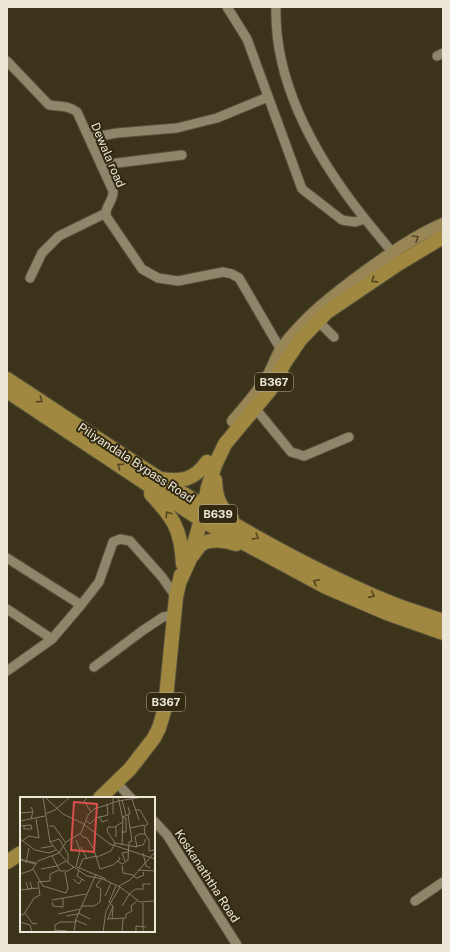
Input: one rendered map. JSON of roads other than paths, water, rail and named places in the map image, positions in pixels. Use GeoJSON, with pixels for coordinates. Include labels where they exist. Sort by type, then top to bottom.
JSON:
{"type":"FeatureCollection","features":[{"type":"Feature","properties":{"kind":"main road","name":"B367"},"geometry":{"type":"LineString","coordinates":[[101,797],[130,769],[154,738],[161,722],[165,708],[174,615],[178,590],[199,511],[208,487],[213,460],[233,421],[264,383],[272,369],[285,353],[327,312],[431,229],[443,224]]}},
{"type":"Feature","properties":{"kind":"main road","name":"B367"},"geometry":{"type":"LineString","coordinates":[[213,460],[270,390],[290,338],[324,303],[395,258],[443,237]]}},
{"type":"Feature","properties":{"kind":"main road","name":"Piliyandala Bypass Road"},"geometry":{"type":"LineString","coordinates":[[7,379],[158,478],[199,511],[252,548],[326,587],[389,614],[443,633]]}},
{"type":"Feature","properties":{"kind":"main road","name":"Piliyandala Bypass Road"},"geometry":{"type":"LineString","coordinates":[[7,391],[135,476],[199,511],[239,526],[270,545],[347,584],[392,604],[443,621]]}},
{"type":"Feature","properties":{"kind":"main road"},"geometry":{"type":"LineString","coordinates":[[158,478],[169,480],[188,479],[213,460]]}},
{"type":"Feature","properties":{"kind":"main road"},"geometry":{"type":"LineString","coordinates":[[213,460],[217,499],[225,512],[239,526]]}},
{"type":"Feature","properties":{"kind":"main road"},"geometry":{"type":"LineString","coordinates":[[135,476],[168,512],[180,537],[186,562]]}},
{"type":"Feature","properties":{"kind":"main road"},"geometry":{"type":"LineString","coordinates":[[186,562],[202,544],[208,541],[230,542],[252,548]]}},
{"type":"Feature","properties":{"kind":"main road"},"geometry":{"type":"LineString","coordinates":[[7,862],[20,854]]}},
{"type":"Feature","properties":{"kind":"street"},"geometry":{"type":"LineString","coordinates":[[227,7],[247,40],[302,189],[342,220],[355,222],[365,219]]}},
{"type":"Feature","properties":{"kind":"street"},"geometry":{"type":"LineString","coordinates":[[276,7],[281,56],[288,84],[298,112],[330,171],[395,258]]}},
{"type":"Feature","properties":{"kind":"street","name":"Dewala road"},"geometry":{"type":"LineString","coordinates":[[7,61],[49,105],[67,106],[77,112],[113,191],[113,197],[106,213]]}},
{"type":"Feature","properties":{"kind":"street"},"geometry":{"type":"LineString","coordinates":[[89,138],[117,133],[177,128],[217,118],[268,97]]}},
{"type":"Feature","properties":{"kind":"street"},"geometry":{"type":"LineString","coordinates":[[101,165],[182,155]]}},
{"type":"Feature","properties":{"kind":"street"},"geometry":{"type":"LineString","coordinates":[[30,278],[42,253],[59,236],[106,213],[106,216],[142,269],[158,278],[178,281],[223,272],[232,274],[238,278],[285,353]]}},
{"type":"Feature","properties":{"kind":"street"},"geometry":{"type":"LineString","coordinates":[[318,321],[334,338]]}},
{"type":"Feature","properties":{"kind":"street"},"geometry":{"type":"LineString","coordinates":[[255,408],[291,452],[304,456],[349,437]]}},
{"type":"Feature","properties":{"kind":"street"},"geometry":{"type":"LineString","coordinates":[[7,671],[52,640],[81,605],[99,582],[113,542],[120,539],[130,541],[162,577],[178,590]]}},
{"type":"Feature","properties":{"kind":"street"},"geometry":{"type":"LineString","coordinates":[[7,558],[81,605]]}},
{"type":"Feature","properties":{"kind":"street"},"geometry":{"type":"LineString","coordinates":[[7,609],[52,640]]}},
{"type":"Feature","properties":{"kind":"street"},"geometry":{"type":"LineString","coordinates":[[94,667],[163,617],[174,615]]}},
{"type":"Feature","properties":{"kind":"street"},"geometry":{"type":"LineString","coordinates":[[117,783],[131,797]]}},
{"type":"Feature","properties":{"kind":"street","name":"Koskanaththa Road"},"geometry":{"type":"LineString","coordinates":[[155,822],[167,835],[238,945]]}},
{"type":"Feature","properties":{"kind":"street"},"geometry":{"type":"LineString","coordinates":[[415,901],[443,882]]}}]}
